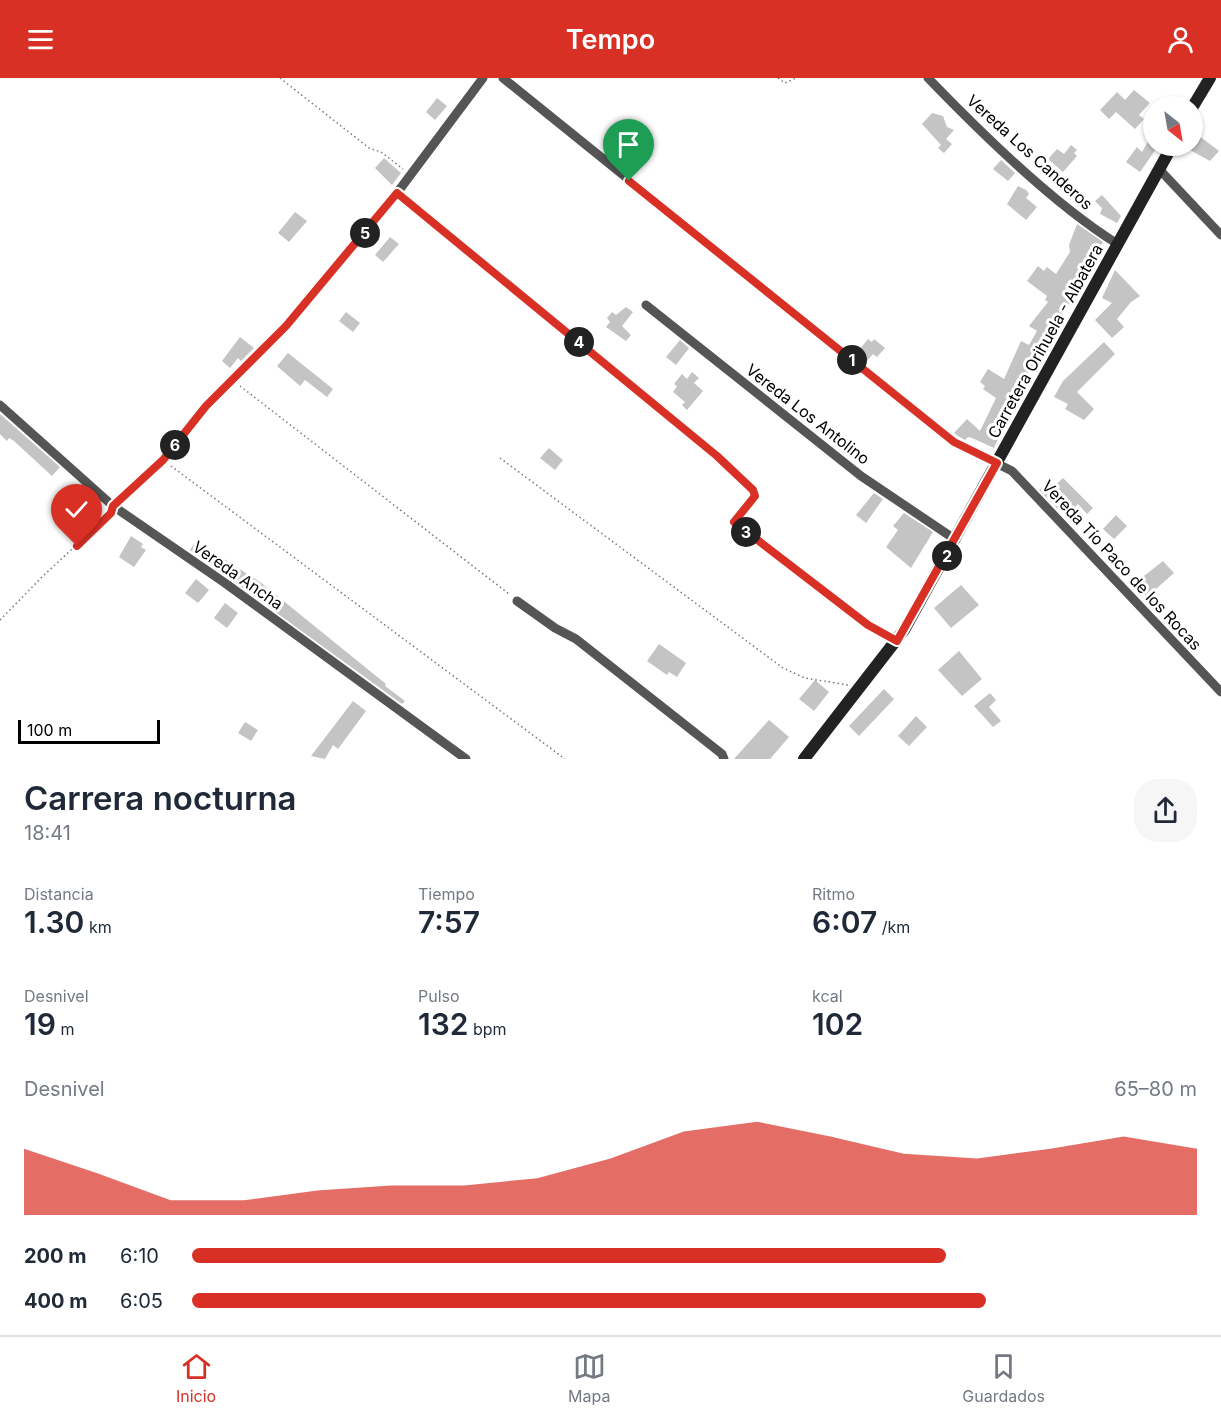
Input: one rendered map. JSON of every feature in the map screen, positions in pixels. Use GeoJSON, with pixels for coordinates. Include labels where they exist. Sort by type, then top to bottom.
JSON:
{"type":"FeatureCollection","features":[{"type":"Feature","properties":{"kind":"main road"},"geometry":{"type":"LineString","coordinates":[[1199,96],[1210,78]]}},
{"type":"Feature","properties":{"kind":"main road","name":"Carretera Orihuela - Albatera"},"geometry":{"type":"LineString","coordinates":[[804,759],[897,641],[956,540],[1116,243],[1166,156]]}},
{"type":"Feature","properties":{"kind":"street"},"geometry":{"type":"LineString","coordinates":[[113,506],[163,460],[206,406],[300,310],[397,193],[483,78]]}},
{"type":"Feature","properties":{"kind":"street","name":"Vereda Tío Paco de los Rocas"},"geometry":{"type":"LineString","coordinates":[[503,78],[954,442],[1012,471],[1061,520],[1221,692]]}},
{"type":"Feature","properties":{"kind":"street","name":"Vereda Los Canderos"},"geometry":{"type":"LineString","coordinates":[[928,78],[1035,179],[1092,228],[1116,243]]}},
{"type":"Feature","properties":{"kind":"street"},"geometry":{"type":"LineString","coordinates":[[1159,169],[1221,235]]}},
{"type":"Feature","properties":{"kind":"street","name":"Vereda Los Antolino"},"geometry":{"type":"LineString","coordinates":[[646,304],[861,476],[956,540]]}},
{"type":"Feature","properties":{"kind":"street","name":"Vereda Ancha"},"geometry":{"type":"LineString","coordinates":[[0,405],[113,506],[225,583],[466,759]]}},
{"type":"Feature","properties":{"kind":"street"},"geometry":{"type":"LineString","coordinates":[[517,601],[555,628],[576,639],[722,754],[724,759]]}},
{"type":"Feature","properties":{"kind":"path"},"geometry":{"type":"LineString","coordinates":[[280,78],[369,148],[381,152],[411,174]]}},
{"type":"Feature","properties":{"kind":"path"},"geometry":{"type":"LineString","coordinates":[[778,78],[785,83],[796,78]]}},
{"type":"Feature","properties":{"kind":"path"},"geometry":{"type":"LineString","coordinates":[[397,193],[708,448],[753,490],[755,496],[734,522],[868,625],[897,641]]}},
{"type":"Feature","properties":{"kind":"path"},"geometry":{"type":"LineString","coordinates":[[232,380],[517,601]]}},
{"type":"Feature","properties":{"kind":"path"},"geometry":{"type":"LineString","coordinates":[[500,458],[783,668],[804,678],[836,682],[861,689]]}},
{"type":"Feature","properties":{"kind":"path"},"geometry":{"type":"LineString","coordinates":[[163,460],[565,759]]}},
{"type":"Feature","properties":{"kind":"path"},"geometry":{"type":"LineString","coordinates":[[0,620],[44,575],[111,513],[113,506]]}},
{"type":"Feature","properties":{"kind":"building"},"geometry":{"type":"Polygon","coordinates":[[[1134,90],[1143,97],[1143,111],[1139,115],[1143,120],[1135,129],[1116,112],[1109,119],[1100,110],[1117,92],[1125,100],[1134,90]]]}},
{"type":"Feature","properties":{"kind":"building"},"geometry":{"type":"Polygon","coordinates":[[[437,98],[447,106],[435,120],[426,112],[437,98]]]}},
{"type":"Feature","properties":{"kind":"building"},"geometry":{"type":"Polygon","coordinates":[[[932,113],[943,116],[947,127],[954,130],[946,139],[952,144],[944,153],[938,148],[941,145],[922,124],[932,113]]]}},
{"type":"Feature","properties":{"kind":"building"},"geometry":{"type":"Polygon","coordinates":[[[1203,139],[1219,151],[1210,161],[1201,156],[1203,156],[1203,139]]]}},
{"type":"Feature","properties":{"kind":"building"},"geometry":{"type":"Polygon","coordinates":[[[1071,145],[1077,150],[1074,153],[1077,156],[1063,172],[1048,159],[1057,149],[1064,154],[1071,145]]]}},
{"type":"Feature","properties":{"kind":"building"},"geometry":{"type":"Polygon","coordinates":[[[1137,147],[1142,152],[1143,150],[1143,156],[1151,156],[1140,172],[1126,162],[1137,147]]]}},
{"type":"Feature","properties":{"kind":"building"},"geometry":{"type":"Polygon","coordinates":[[[384,158],[401,173],[392,185],[375,168],[384,158]]]}},
{"type":"Feature","properties":{"kind":"building"},"geometry":{"type":"Polygon","coordinates":[[[1001,160],[1015,173],[1008,181],[993,169],[1001,160]]]}},
{"type":"Feature","properties":{"kind":"building"},"geometry":{"type":"Polygon","coordinates":[[[1018,186],[1026,190],[1029,194],[1026,198],[1037,207],[1026,220],[1007,204],[1018,186]]]}},
{"type":"Feature","properties":{"kind":"building"},"geometry":{"type":"Polygon","coordinates":[[[1102,195],[1121,216],[1117,223],[1100,214],[1102,208],[1095,201],[1102,195]]]}},
{"type":"Feature","properties":{"kind":"building"},"geometry":{"type":"Polygon","coordinates":[[[295,212],[307,221],[289,242],[278,233],[295,212]]]}},
{"type":"Feature","properties":{"kind":"building"},"geometry":{"type":"Polygon","coordinates":[[[1077,224],[1103,242],[1092,261],[1095,262],[1053,329],[1055,330],[1044,354],[1041,352],[1023,383],[1021,389],[1024,391],[1015,407],[1010,404],[1000,424],[1004,426],[994,448],[972,438],[968,437],[965,440],[954,433],[967,419],[980,431],[996,398],[983,389],[985,386],[980,382],[988,369],[1004,379],[1021,341],[1029,345],[1037,331],[1029,326],[1048,302],[1045,300],[1047,296],[1027,281],[1038,266],[1044,271],[1047,267],[1056,274],[1070,252],[1069,245],[1077,224]]]}},
{"type":"Feature","properties":{"kind":"building"},"geometry":{"type":"Polygon","coordinates":[[[390,237],[399,244],[383,262],[375,255],[390,237]]]}},
{"type":"Feature","properties":{"kind":"building"},"geometry":{"type":"Polygon","coordinates":[[[1115,270],[1140,296],[1131,302],[1117,319],[1124,327],[1112,338],[1095,320],[1112,303],[1102,298],[1115,270]]]}},
{"type":"Feature","properties":{"kind":"building"},"geometry":{"type":"Polygon","coordinates":[[[626,307],[633,312],[622,326],[631,335],[626,341],[606,327],[610,322],[607,318],[612,312],[616,315],[626,307]]]}},
{"type":"Feature","properties":{"kind":"building"},"geometry":{"type":"Polygon","coordinates":[[[346,312],[360,323],[353,332],[339,321],[346,312]]]}},
{"type":"Feature","properties":{"kind":"building"},"geometry":{"type":"Polygon","coordinates":[[[240,337],[254,348],[241,361],[238,358],[230,368],[222,361],[240,337]]]}},
{"type":"Feature","properties":{"kind":"building"},"geometry":{"type":"Polygon","coordinates":[[[868,339],[872,342],[874,339],[885,348],[877,357],[873,354],[866,362],[856,354],[868,339]]]}},
{"type":"Feature","properties":{"kind":"building"},"geometry":{"type":"Polygon","coordinates":[[[680,340],[689,348],[676,365],[666,357],[680,340]]]}},
{"type":"Feature","properties":{"kind":"building"},"geometry":{"type":"Polygon","coordinates":[[[1104,342],[1115,354],[1077,392],[1094,409],[1084,420],[1065,409],[1068,404],[1054,397],[1063,381],[1104,342]]]}},
{"type":"Feature","properties":{"kind":"building"},"geometry":{"type":"Polygon","coordinates":[[[288,353],[333,389],[327,397],[305,380],[300,386],[277,366],[288,353]]]}},
{"type":"Feature","properties":{"kind":"building"},"geometry":{"type":"Polygon","coordinates":[[[692,372],[699,378],[694,383],[703,391],[687,410],[682,405],[685,402],[673,392],[677,386],[674,384],[682,374],[687,379],[692,372]]]}},
{"type":"Feature","properties":{"kind":"building"},"geometry":{"type":"Polygon","coordinates":[[[0,414],[60,467],[52,476],[14,441],[9,438],[7,441],[0,434],[0,414]]]}},
{"type":"Feature","properties":{"kind":"building"},"geometry":{"type":"Polygon","coordinates":[[[549,448],[563,460],[555,470],[540,458],[549,448]]]}},
{"type":"Feature","properties":{"kind":"building"},"geometry":{"type":"Polygon","coordinates":[[[1063,478],[1093,508],[1087,514],[1078,504],[1073,509],[1066,501],[1058,509],[1039,490],[1046,484],[1051,489],[1063,478]]]}},
{"type":"Feature","properties":{"kind":"building"},"geometry":{"type":"Polygon","coordinates":[[[874,493],[883,499],[866,523],[856,515],[874,493]]]}},
{"type":"Feature","properties":{"kind":"building"},"geometry":{"type":"Polygon","coordinates":[[[88,502],[103,518],[86,535],[66,516],[78,503],[83,507],[88,502]]]}},
{"type":"Feature","properties":{"kind":"building"},"geometry":{"type":"Polygon","coordinates":[[[904,513],[933,532],[911,568],[886,547],[898,530],[893,526],[904,513]]]}},
{"type":"Feature","properties":{"kind":"building"},"geometry":{"type":"Polygon","coordinates":[[[1116,515],[1127,526],[1114,539],[1103,529],[1116,515]]]}},
{"type":"Feature","properties":{"kind":"building"},"geometry":{"type":"Polygon","coordinates":[[[131,536],[143,544],[141,547],[146,550],[134,567],[119,557],[131,536]]]}},
{"type":"Feature","properties":{"kind":"building"},"geometry":{"type":"Polygon","coordinates":[[[196,541],[260,582],[405,701],[402,704],[190,550],[196,541]]]}},
{"type":"Feature","properties":{"kind":"building"},"geometry":{"type":"Polygon","coordinates":[[[1163,561],[1174,573],[1147,597],[1135,583],[1163,561]]]}},
{"type":"Feature","properties":{"kind":"building"},"geometry":{"type":"Polygon","coordinates":[[[196,579],[209,590],[198,603],[185,593],[196,579]]]}},
{"type":"Feature","properties":{"kind":"building"},"geometry":{"type":"Polygon","coordinates":[[[961,585],[979,605],[951,628],[934,608],[961,585]]]}},
{"type":"Feature","properties":{"kind":"building"},"geometry":{"type":"Polygon","coordinates":[[[225,603],[238,613],[227,628],[214,618],[225,603]]]}},
{"type":"Feature","properties":{"kind":"building"},"geometry":{"type":"Polygon","coordinates":[[[659,644],[686,663],[677,677],[669,672],[667,675],[647,661],[659,644]]]}},
{"type":"Feature","properties":{"kind":"building"},"geometry":{"type":"Polygon","coordinates":[[[959,651],[982,679],[962,696],[938,670],[959,651]]]}},
{"type":"Feature","properties":{"kind":"building"},"geometry":{"type":"Polygon","coordinates":[[[815,680],[829,692],[814,711],[799,699],[815,680]]]}},
{"type":"Feature","properties":{"kind":"building"},"geometry":{"type":"Polygon","coordinates":[[[884,689],[894,699],[859,736],[849,726],[884,689]]]}},
{"type":"Feature","properties":{"kind":"building"},"geometry":{"type":"Polygon","coordinates":[[[990,693],[996,700],[989,707],[1001,721],[993,727],[974,706],[990,693]]]}},
{"type":"Feature","properties":{"kind":"building"},"geometry":{"type":"Polygon","coordinates":[[[353,701],[366,711],[338,749],[333,745],[325,759],[311,756],[353,701]]]}},
{"type":"Feature","properties":{"kind":"building"},"geometry":{"type":"Polygon","coordinates":[[[916,716],[927,727],[909,746],[898,736],[916,716]]]}},
{"type":"Feature","properties":{"kind":"building"},"geometry":{"type":"Polygon","coordinates":[[[769,720],[789,737],[770,759],[734,759],[769,720]]]}},
{"type":"Feature","properties":{"kind":"building"},"geometry":{"type":"Polygon","coordinates":[[[245,722],[258,730],[251,741],[238,733],[245,722]]]}},
{"type":"Feature","properties":{"kind":"route"},"geometry":{"type":"LineString","coordinates":[[77,546],[111,513],[113,506],[163,460],[206,406],[286,326],[397,193],[717,456],[753,490],[755,496],[734,522],[868,625],[897,641],[956,540],[997,463],[954,442],[629,181]]}}]}
